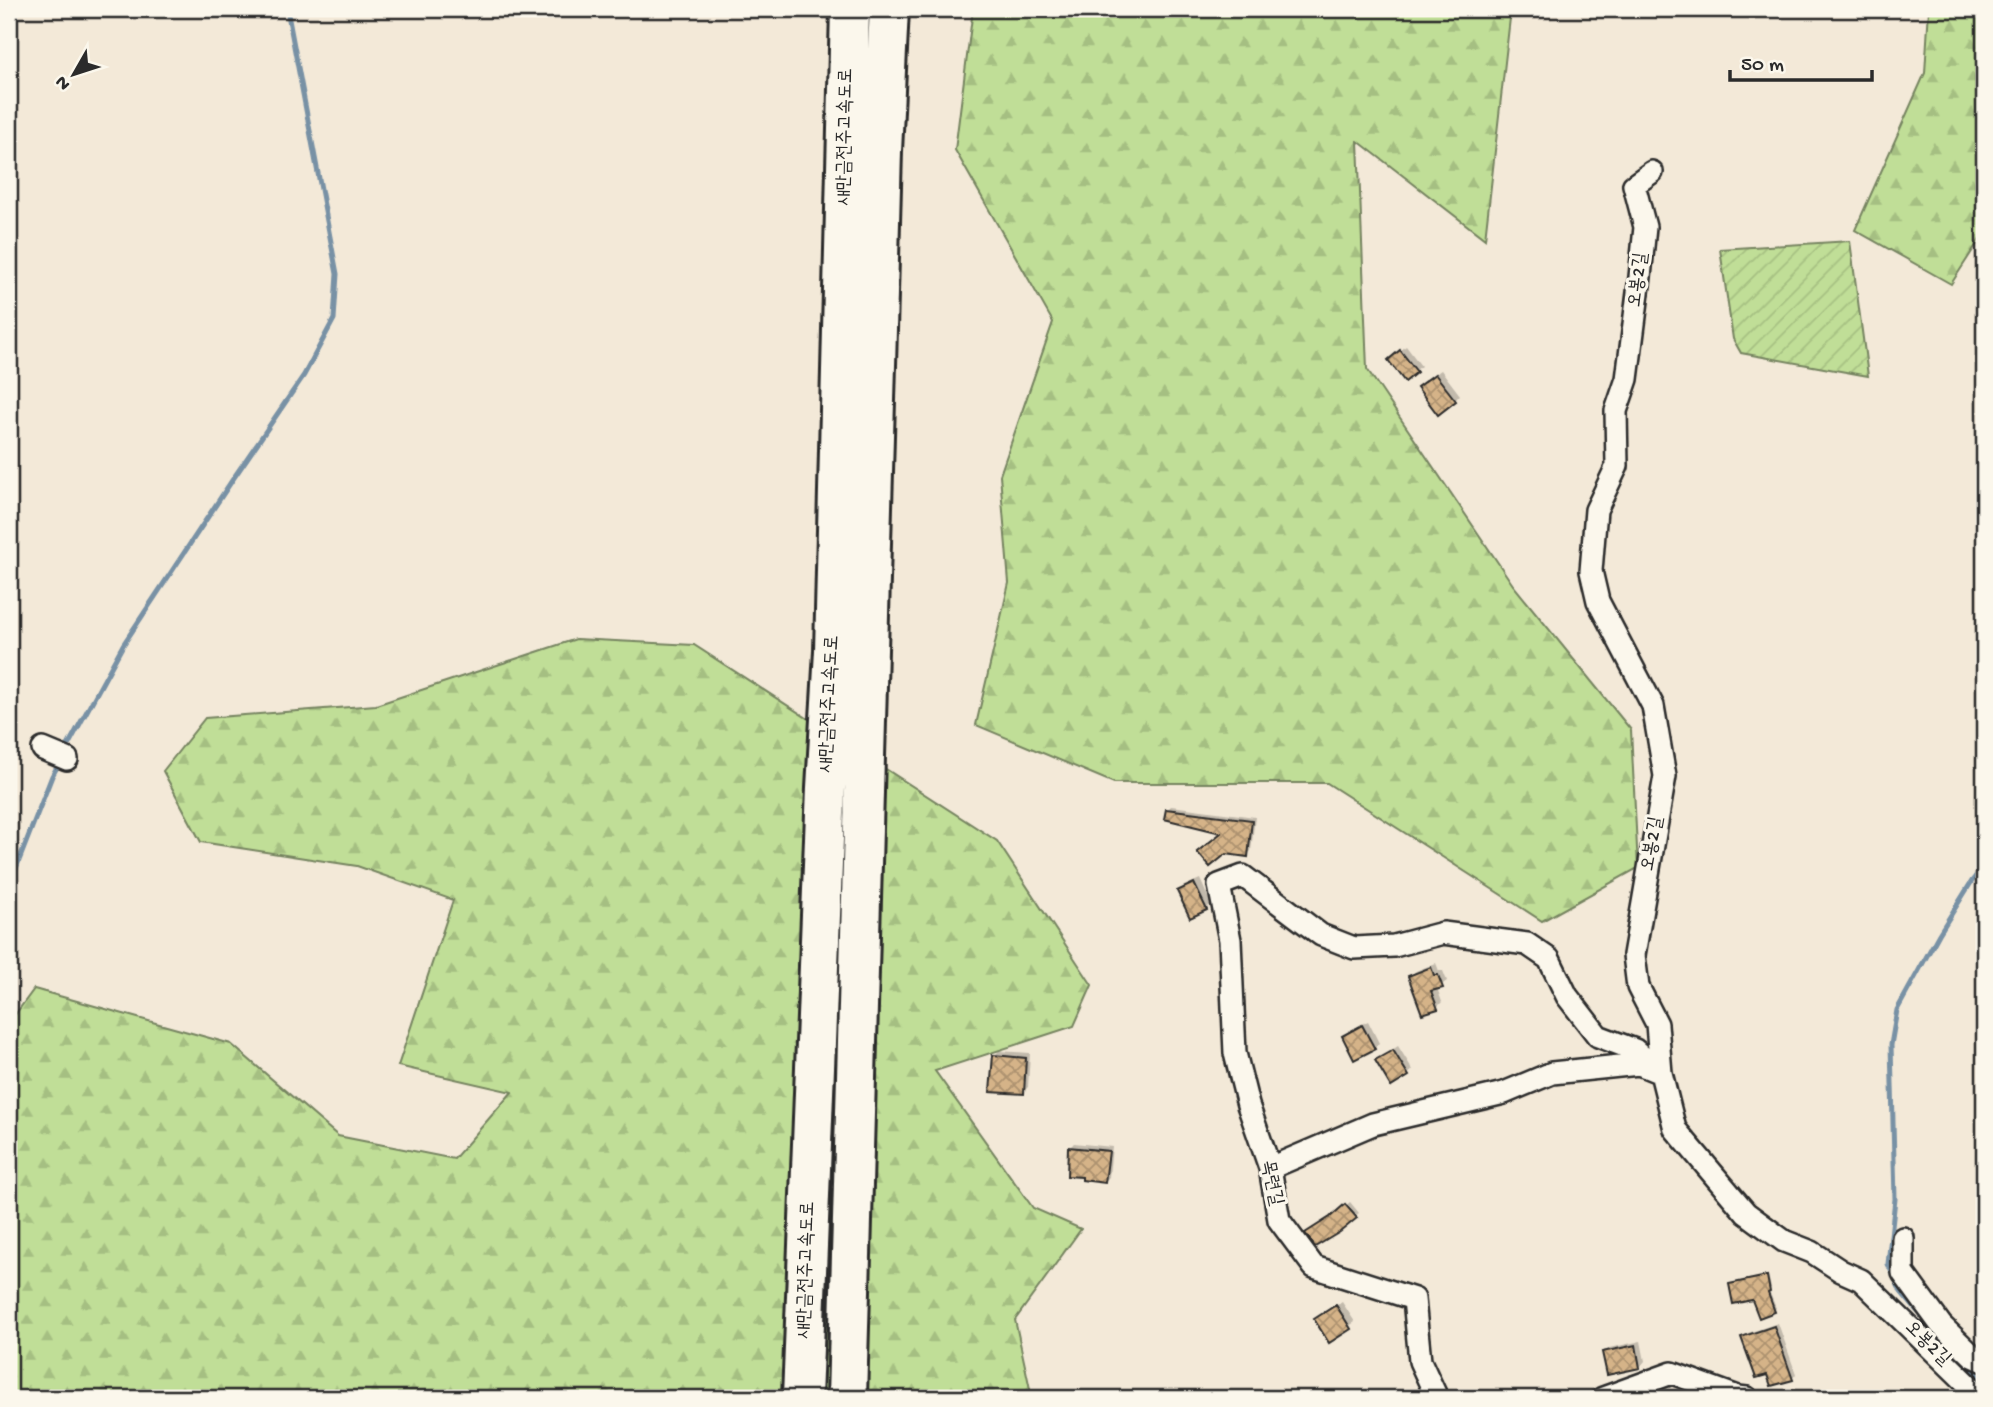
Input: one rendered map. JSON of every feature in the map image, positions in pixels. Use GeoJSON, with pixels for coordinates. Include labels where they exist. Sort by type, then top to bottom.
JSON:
{"type":"FeatureCollection","features":[{"type":"Feature","properties":{"kind":"highway","name":"새만금전주고속도로"},"geometry":{"type":"LineString","coordinates":[[848,1398],[864,800],[851,657],[850,9]]}},
{"type":"Feature","properties":{"kind":"highway","name":"새만금전주고속도로"},"geometry":{"type":"LineString","coordinates":[[802,1398],[826,788],[851,657],[890,9]]}},
{"type":"Feature","properties":{"kind":"street","name":"오봉2길"},"geometry":{"type":"LineString","coordinates":[[1652,172],[1634,185],[1645,227],[1640,277],[1627,379],[1616,411],[1617,466],[1596,510],[1591,571],[1598,601],[1653,706],[1665,776],[1634,955],[1638,987],[1657,1024],[1661,1073],[1675,1129],[1746,1213],[1784,1241],[1812,1252],[1840,1271],[1861,1280],[1982,1398]]}},
{"type":"Feature","properties":{"kind":"street","name":"목련길"},"geometry":{"type":"LineString","coordinates":[[1437,1398],[1420,1361],[1414,1299],[1314,1267],[1279,1220],[1270,1168],[1248,1105],[1234,1053],[1230,940],[1219,885],[1243,876],[1321,934],[1354,948],[1394,946],[1443,933],[1527,944],[1549,959],[1567,996],[1598,1036],[1635,1050],[1661,1073]]}},
{"type":"Feature","properties":{"kind":"street"},"geometry":{"type":"LineString","coordinates":[[1270,1168],[1373,1124],[1504,1093],[1552,1073],[1639,1064],[1661,1073]]}},
{"type":"Feature","properties":{"kind":"street"},"geometry":{"type":"LineString","coordinates":[[1903,1238],[1903,1273],[1941,1325],[1973,1356],[1984,1361]]}},
{"type":"Feature","properties":{"kind":"street"},"geometry":{"type":"LineString","coordinates":[[1603,1398],[1672,1373],[1747,1398]]}},
{"type":"Feature","properties":{"kind":"green space"},"geometry":{"type":"Polygon","coordinates":[[[973,9],[1511,9],[1485,239],[1358,141],[1367,369],[1513,585],[1631,730],[1638,868],[1542,921],[1327,783],[1114,783],[976,725],[1009,583],[1000,475],[1053,322],[955,150],[973,9]]]}},
{"type":"Feature","properties":{"kind":"green space"},"geometry":{"type":"Polygon","coordinates":[[[1929,9],[1984,9],[1984,233],[1951,284],[1855,230],[1925,73],[1929,9]]]}},
{"type":"Feature","properties":{"kind":"green space"},"geometry":{"type":"Polygon","coordinates":[[[1850,241],[1868,376],[1741,353],[1733,339],[1720,249],[1850,241]]]}},
{"type":"Feature","properties":{"kind":"green space"},"geometry":{"type":"Polygon","coordinates":[[[576,639],[694,645],[997,841],[1092,985],[1074,1026],[935,1071],[1033,1208],[1081,1229],[1015,1320],[1032,1398],[9,1398],[9,1023],[34,989],[231,1044],[338,1136],[454,1159],[512,1092],[398,1066],[453,900],[357,866],[201,842],[163,771],[205,718],[376,705],[576,639]]]}},
{"type":"Feature","properties":{"kind":"building"},"geometry":{"type":"Polygon","coordinates":[[[1400,350],[1417,372],[1405,382],[1388,360],[1400,350]]]}},
{"type":"Feature","properties":{"kind":"building"},"geometry":{"type":"Polygon","coordinates":[[[1435,374],[1456,401],[1438,415],[1417,387],[1435,374]]]}},
{"type":"Feature","properties":{"kind":"building"},"geometry":{"type":"Polygon","coordinates":[[[1166,809],[1252,820],[1248,857],[1226,854],[1210,867],[1197,852],[1221,833],[1164,819],[1166,809]]]}},
{"type":"Feature","properties":{"kind":"building"},"geometry":{"type":"Polygon","coordinates":[[[1194,883],[1207,910],[1190,918],[1177,891],[1194,883]]]}},
{"type":"Feature","properties":{"kind":"building"},"geometry":{"type":"Polygon","coordinates":[[[1431,967],[1434,975],[1438,975],[1443,988],[1431,991],[1438,1009],[1422,1014],[1408,976],[1431,967]]]}},
{"type":"Feature","properties":{"kind":"building"},"geometry":{"type":"Polygon","coordinates":[[[1362,1025],[1375,1049],[1354,1060],[1342,1036],[1362,1025]]]}},
{"type":"Feature","properties":{"kind":"building"},"geometry":{"type":"Polygon","coordinates":[[[1393,1050],[1409,1076],[1391,1087],[1375,1060],[1393,1050]]]}},
{"type":"Feature","properties":{"kind":"building"},"geometry":{"type":"Polygon","coordinates":[[[993,1055],[1026,1058],[1024,1094],[990,1092],[993,1055]]]}},
{"type":"Feature","properties":{"kind":"building"},"geometry":{"type":"Polygon","coordinates":[[[1068,1147],[1109,1151],[1105,1183],[1067,1176],[1068,1147]]]}},
{"type":"Feature","properties":{"kind":"building"},"geometry":{"type":"Polygon","coordinates":[[[1345,1204],[1357,1218],[1315,1247],[1305,1233],[1345,1204]]]}},
{"type":"Feature","properties":{"kind":"building"},"geometry":{"type":"Polygon","coordinates":[[[1767,1276],[1768,1293],[1775,1312],[1759,1318],[1752,1300],[1733,1304],[1729,1284],[1767,1276]]]}},
{"type":"Feature","properties":{"kind":"building"},"geometry":{"type":"Polygon","coordinates":[[[1336,1305],[1351,1329],[1329,1343],[1314,1319],[1336,1305]]]}},
{"type":"Feature","properties":{"kind":"building"},"geometry":{"type":"Polygon","coordinates":[[[1774,1326],[1793,1380],[1771,1386],[1767,1375],[1756,1378],[1741,1337],[1774,1326]]]}},
{"type":"Feature","properties":{"kind":"building"},"geometry":{"type":"Polygon","coordinates":[[[1636,1345],[1640,1368],[1607,1375],[1602,1352],[1636,1345]]]}},
{"type":"Feature","properties":{"kind":"waterway"},"geometry":{"type":"LineString","coordinates":[[64,753],[123,645],[304,375],[334,319],[337,274],[287,9]]}},
{"type":"Feature","properties":{"kind":"waterway"},"geometry":{"type":"LineString","coordinates":[[9,886],[60,762]]}},
{"type":"Feature","properties":{"kind":"waterway"},"geometry":{"type":"LineString","coordinates":[[1924,1319],[1901,1292],[1888,1264],[1895,1199],[1891,1045],[1897,1010],[1939,934],[1984,866]]}},
{"type":"Feature","properties":{"kind":"waterway"},"geometry":{"type":"LineString","coordinates":[[1942,1340],[1961,1362],[1984,1380]]}}]}
